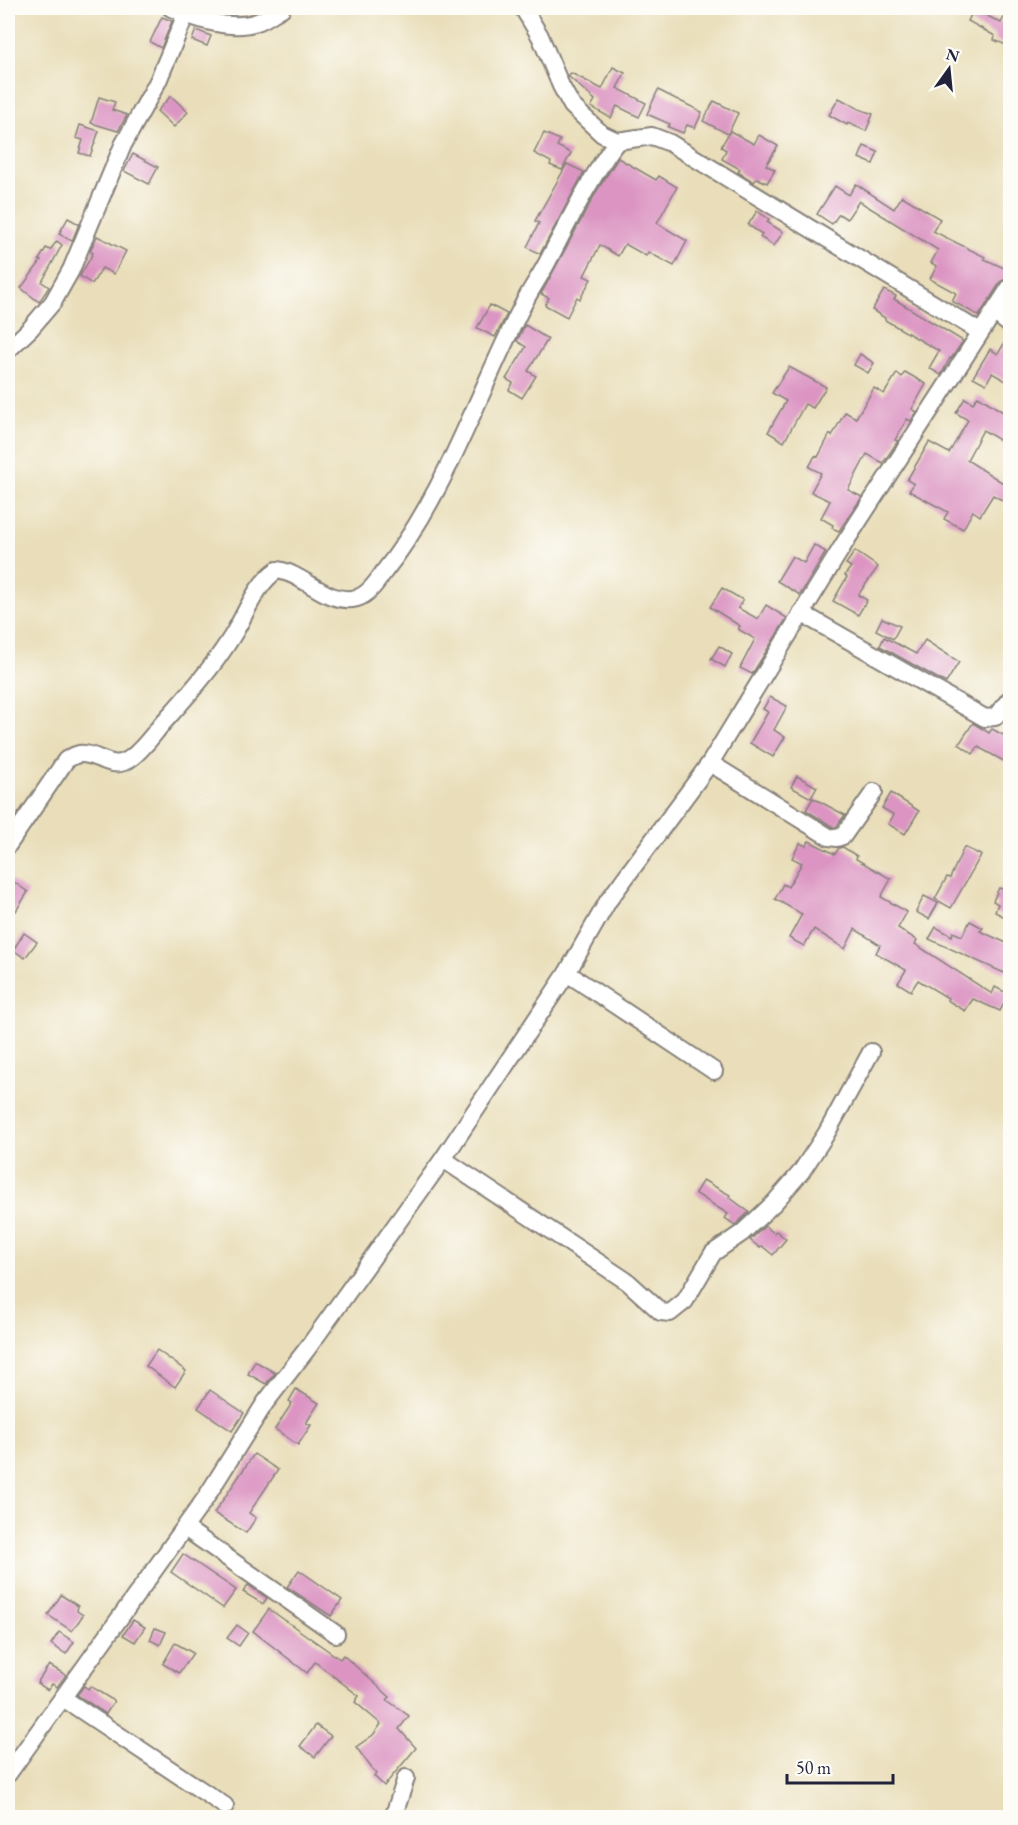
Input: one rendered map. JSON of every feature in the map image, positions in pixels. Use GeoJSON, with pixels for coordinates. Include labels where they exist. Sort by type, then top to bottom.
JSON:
{"type":"FeatureCollection","features":[{"type":"Feature","properties":{"kind":"street"},"geometry":{"type":"LineString","coordinates":[[8,350],[53,302],[71,270],[123,145],[158,81],[179,11],[216,22],[241,25],[255,23],[282,8]]}},
{"type":"Feature","properties":{"kind":"street"},"geometry":{"type":"LineString","coordinates":[[523,8],[540,36],[572,106],[602,134],[617,141],[652,136],[670,143],[760,200],[980,332]]}},
{"type":"Feature","properties":{"kind":"street"},"geometry":{"type":"LineString","coordinates":[[8,845],[66,760],[77,754],[90,755],[105,762],[117,764],[129,760],[147,743],[211,670],[261,585],[277,570],[288,571],[320,591],[350,598],[360,597],[378,580],[419,520],[467,428],[526,299],[598,167],[617,141]]}},
{"type":"Feature","properties":{"kind":"street"},"geometry":{"type":"LineString","coordinates":[[8,1774],[185,1528],[265,1402],[443,1159],[567,974],[608,901],[710,763],[801,613],[1011,287]]}},
{"type":"Feature","properties":{"kind":"street"},"geometry":{"type":"LineString","coordinates":[[994,312],[1011,325]]}},
{"type":"Feature","properties":{"kind":"street"},"geometry":{"type":"LineString","coordinates":[[801,613],[985,718],[995,717],[1011,699]]}},
{"type":"Feature","properties":{"kind":"street"},"geometry":{"type":"LineString","coordinates":[[710,763],[829,837],[843,836],[874,792]]}},
{"type":"Feature","properties":{"kind":"street"},"geometry":{"type":"LineString","coordinates":[[567,974],[714,1071]]}},
{"type":"Feature","properties":{"kind":"street"},"geometry":{"type":"LineString","coordinates":[[443,1159],[628,1282],[661,1312],[670,1313],[685,1301],[713,1252],[742,1233],[774,1203],[801,1172],[871,1052]]}},
{"type":"Feature","properties":{"kind":"street"},"geometry":{"type":"LineString","coordinates":[[185,1528],[336,1634]]}},
{"type":"Feature","properties":{"kind":"street"},"geometry":{"type":"LineString","coordinates":[[63,1698],[225,1806]]}},
{"type":"Feature","properties":{"kind":"street"},"geometry":{"type":"LineString","coordinates":[[393,1818],[406,1778]]}},
{"type":"Feature","properties":{"kind":"building"},"geometry":{"type":"Polygon","coordinates":[[[1011,8],[1011,47],[994,40],[995,36],[968,21],[974,9],[1001,23],[1011,8]]]}},
{"type":"Feature","properties":{"kind":"building"},"geometry":{"type":"Polygon","coordinates":[[[162,17],[172,21],[161,48],[150,42],[162,17]]]}},
{"type":"Feature","properties":{"kind":"building"},"geometry":{"type":"Polygon","coordinates":[[[196,30],[211,36],[207,46],[192,40],[196,30]]]}},
{"type":"Feature","properties":{"kind":"building"},"geometry":{"type":"Polygon","coordinates":[[[613,67],[625,73],[617,88],[646,103],[639,117],[617,106],[611,118],[591,107],[595,100],[568,76],[571,73],[602,89],[613,67]]]}},
{"type":"Feature","properties":{"kind":"building"},"geometry":{"type":"Polygon","coordinates":[[[658,90],[702,112],[695,128],[687,125],[683,133],[668,127],[670,124],[647,114],[658,90]]]}},
{"type":"Feature","properties":{"kind":"building"},"geometry":{"type":"Polygon","coordinates":[[[171,96],[188,112],[174,127],[157,111],[171,96]]]}},
{"type":"Feature","properties":{"kind":"building"},"geometry":{"type":"Polygon","coordinates":[[[99,97],[115,102],[112,110],[127,115],[118,131],[91,123],[99,97]]]}},
{"type":"Feature","properties":{"kind":"building"},"geometry":{"type":"Polygon","coordinates":[[[839,98],[873,114],[866,131],[848,123],[847,125],[829,115],[839,98]]]}},
{"type":"Feature","properties":{"kind":"building"},"geometry":{"type":"Polygon","coordinates":[[[714,101],[738,113],[728,134],[703,121],[714,101]]]}},
{"type":"Feature","properties":{"kind":"building"},"geometry":{"type":"Polygon","coordinates":[[[80,125],[99,131],[90,156],[79,153],[83,140],[76,138],[80,125]]]}},
{"type":"Feature","properties":{"kind":"building"},"geometry":{"type":"Polygon","coordinates":[[[730,131],[754,144],[759,135],[778,146],[766,165],[775,170],[767,183],[757,178],[754,182],[738,172],[740,169],[722,159],[726,150],[721,147],[730,131]]]}},
{"type":"Feature","properties":{"kind":"building"},"geometry":{"type":"Polygon","coordinates":[[[544,133],[560,140],[557,146],[571,153],[562,170],[550,165],[551,162],[534,153],[544,133]]]}},
{"type":"Feature","properties":{"kind":"building"},"geometry":{"type":"Polygon","coordinates":[[[864,146],[878,152],[873,164],[859,158],[864,146]]]}},
{"type":"Feature","properties":{"kind":"building"},"geometry":{"type":"Polygon","coordinates":[[[133,154],[158,167],[149,184],[124,171],[133,154]]]}},
{"type":"Feature","properties":{"kind":"building"},"geometry":{"type":"Polygon","coordinates":[[[618,158],[656,180],[659,176],[677,187],[657,223],[687,241],[674,266],[648,252],[646,256],[625,244],[618,256],[600,245],[584,276],[591,279],[580,299],[577,297],[567,317],[545,305],[549,298],[541,294],[598,189],[618,158]]]}},
{"type":"Feature","properties":{"kind":"building"},"geometry":{"type":"Polygon","coordinates":[[[567,164],[584,172],[540,254],[527,247],[539,223],[535,221],[567,164]]]}},
{"type":"Feature","properties":{"kind":"building"},"geometry":{"type":"Polygon","coordinates":[[[856,184],[894,209],[902,196],[940,219],[933,231],[1011,271],[1011,277],[1001,281],[979,316],[952,301],[956,293],[930,279],[937,266],[931,263],[938,250],[859,201],[847,219],[839,214],[832,224],[817,214],[835,186],[849,195],[856,184]]]}},
{"type":"Feature","properties":{"kind":"building"},"geometry":{"type":"Polygon","coordinates":[[[757,211],[769,219],[767,222],[783,232],[774,246],[748,225],[757,211]]]}},
{"type":"Feature","properties":{"kind":"building"},"geometry":{"type":"Polygon","coordinates":[[[68,218],[79,224],[72,241],[59,234],[68,218]]]}},
{"type":"Feature","properties":{"kind":"building"},"geometry":{"type":"Polygon","coordinates":[[[97,236],[126,251],[114,274],[102,268],[92,284],[80,276],[93,253],[90,251],[97,236]]]}},
{"type":"Feature","properties":{"kind":"building"},"geometry":{"type":"Polygon","coordinates":[[[57,241],[62,245],[42,282],[49,287],[39,302],[21,288],[41,261],[39,260],[46,248],[50,250],[57,241]]]}},
{"type":"Feature","properties":{"kind":"building"},"geometry":{"type":"Polygon","coordinates":[[[884,290],[896,296],[894,299],[963,341],[941,375],[929,368],[939,351],[872,310],[884,290]]]}},
{"type":"Feature","properties":{"kind":"building"},"geometry":{"type":"Polygon","coordinates":[[[490,305],[507,314],[495,337],[477,328],[490,305]]]}},
{"type":"Feature","properties":{"kind":"building"},"geometry":{"type":"Polygon","coordinates":[[[525,325],[548,339],[528,371],[536,376],[522,398],[509,390],[513,383],[506,379],[526,347],[517,341],[525,325]]]}},
{"type":"Feature","properties":{"kind":"building"},"geometry":{"type":"Polygon","coordinates":[[[1011,335],[1011,384],[992,373],[986,384],[973,377],[990,349],[998,354],[1011,335]]]}},
{"type":"Feature","properties":{"kind":"building"},"geometry":{"type":"Polygon","coordinates":[[[860,354],[874,363],[868,373],[854,365],[860,354]]]}},
{"type":"Feature","properties":{"kind":"building"},"geometry":{"type":"Polygon","coordinates":[[[789,367],[826,387],[813,408],[805,404],[784,442],[768,432],[786,401],[772,393],[789,367]]]}},
{"type":"Feature","properties":{"kind":"building"},"geometry":{"type":"Polygon","coordinates":[[[905,372],[926,384],[912,409],[917,412],[911,421],[907,419],[895,440],[898,441],[883,463],[867,454],[848,490],[862,497],[839,531],[832,528],[833,525],[821,518],[830,501],[811,492],[821,473],[809,467],[815,456],[818,457],[830,434],[832,436],[845,412],[856,418],[874,388],[884,394],[897,373],[902,377],[905,372]]]}},
{"type":"Feature","properties":{"kind":"building"},"geometry":{"type":"Polygon","coordinates":[[[978,396],[1011,417],[1011,447],[983,430],[967,460],[1011,488],[1011,505],[993,495],[980,516],[973,511],[963,529],[944,519],[948,512],[909,491],[914,484],[907,480],[929,442],[949,453],[968,420],[956,413],[965,398],[973,403],[978,396]]]}},
{"type":"Feature","properties":{"kind":"building"},"geometry":{"type":"Polygon","coordinates":[[[814,545],[826,552],[800,595],[777,581],[792,556],[804,563],[814,545]]]}},
{"type":"Feature","properties":{"kind":"building"},"geometry":{"type":"Polygon","coordinates":[[[855,551],[878,567],[858,595],[867,600],[858,615],[833,601],[847,577],[845,575],[851,567],[846,564],[855,551]]]}},
{"type":"Feature","properties":{"kind":"building"},"geometry":{"type":"Polygon","coordinates":[[[722,588],[743,600],[738,608],[758,619],[766,605],[787,618],[752,674],[740,668],[755,639],[738,629],[740,626],[710,607],[722,588]]]}},
{"type":"Feature","properties":{"kind":"building"},"geometry":{"type":"Polygon","coordinates":[[[882,618],[900,626],[893,639],[876,630],[882,618]]]}},
{"type":"Feature","properties":{"kind":"building"},"geometry":{"type":"Polygon","coordinates":[[[884,637],[916,654],[925,640],[959,662],[946,683],[880,646],[884,637]]]}},
{"type":"Feature","properties":{"kind":"building"},"geometry":{"type":"Polygon","coordinates":[[[719,646],[732,654],[725,667],[711,659],[719,646]]]}},
{"type":"Feature","properties":{"kind":"building"},"geometry":{"type":"Polygon","coordinates":[[[770,697],[787,706],[774,730],[785,737],[773,757],[750,743],[768,712],[763,709],[770,697]]]}},
{"type":"Feature","properties":{"kind":"building"},"geometry":{"type":"Polygon","coordinates":[[[973,723],[989,733],[992,729],[1011,739],[1011,765],[978,747],[973,754],[959,744],[973,723]]]}},
{"type":"Feature","properties":{"kind":"building"},"geometry":{"type":"Polygon","coordinates":[[[797,776],[817,787],[811,798],[791,787],[797,776]]]}},
{"type":"Feature","properties":{"kind":"building"},"geometry":{"type":"Polygon","coordinates":[[[891,793],[919,811],[905,834],[888,824],[894,815],[882,808],[891,793]]]}},
{"type":"Feature","properties":{"kind":"building"},"geometry":{"type":"Polygon","coordinates":[[[813,798],[845,815],[836,827],[806,810],[813,798]]]}},
{"type":"Feature","properties":{"kind":"building"},"geometry":{"type":"Polygon","coordinates":[[[809,841],[835,854],[839,848],[843,847],[857,856],[856,859],[891,879],[881,897],[907,912],[898,928],[917,940],[915,944],[992,994],[995,987],[1009,994],[1000,1011],[973,999],[965,1011],[918,980],[911,991],[898,983],[906,970],[876,953],[880,945],[855,929],[845,949],[814,929],[804,946],[789,938],[802,914],[775,899],[783,884],[788,887],[802,863],[792,858],[800,843],[806,846],[809,841]]]}},
{"type":"Feature","properties":{"kind":"building"},"geometry":{"type":"Polygon","coordinates":[[[964,847],[981,855],[951,908],[935,899],[947,877],[950,878],[964,847]]]}},
{"type":"Feature","properties":{"kind":"building"},"geometry":{"type":"Polygon","coordinates":[[[1011,877],[1011,909],[1007,918],[995,912],[998,904],[993,901],[999,888],[1005,890],[1011,877]]]}},
{"type":"Feature","properties":{"kind":"building"},"geometry":{"type":"Polygon","coordinates":[[[8,878],[28,892],[16,911],[8,905],[8,878]]]}},
{"type":"Feature","properties":{"kind":"building"},"geometry":{"type":"Polygon","coordinates":[[[924,896],[938,903],[929,919],[916,912],[924,896]]]}},
{"type":"Feature","properties":{"kind":"building"},"geometry":{"type":"Polygon","coordinates":[[[970,921],[983,928],[980,931],[1011,945],[1011,958],[1004,973],[929,939],[936,927],[952,936],[953,932],[962,936],[970,921]]]}},
{"type":"Feature","properties":{"kind":"building"},"geometry":{"type":"Polygon","coordinates":[[[24,933],[37,942],[25,958],[13,950],[24,933]]]}},
{"type":"Feature","properties":{"kind":"building"},"geometry":{"type":"Polygon","coordinates":[[[703,1180],[730,1195],[729,1197],[749,1212],[735,1225],[725,1218],[728,1214],[695,1193],[703,1180]]]}},
{"type":"Feature","properties":{"kind":"building"},"geometry":{"type":"Polygon","coordinates":[[[765,1226],[786,1239],[773,1255],[750,1240],[765,1226]]]}},
{"type":"Feature","properties":{"kind":"building"},"geometry":{"type":"Polygon","coordinates":[[[157,1350],[186,1371],[175,1387],[146,1366],[157,1350]]]}},
{"type":"Feature","properties":{"kind":"building"},"geometry":{"type":"Polygon","coordinates":[[[255,1361],[275,1373],[266,1384],[248,1374],[255,1361]]]}},
{"type":"Feature","properties":{"kind":"building"},"geometry":{"type":"Polygon","coordinates":[[[296,1389],[319,1403],[306,1423],[311,1425],[298,1445],[275,1429],[292,1403],[289,1401],[296,1389]]]}},
{"type":"Feature","properties":{"kind":"building"},"geometry":{"type":"Polygon","coordinates":[[[210,1390],[244,1413],[232,1431],[198,1408],[210,1390]]]}},
{"type":"Feature","properties":{"kind":"building"},"geometry":{"type":"Polygon","coordinates":[[[254,1454],[278,1470],[249,1513],[256,1518],[246,1533],[214,1513],[254,1454]]]}},
{"type":"Feature","properties":{"kind":"building"},"geometry":{"type":"Polygon","coordinates":[[[183,1554],[236,1590],[223,1608],[171,1572],[183,1554]]]}},
{"type":"Feature","properties":{"kind":"building"},"geometry":{"type":"Polygon","coordinates":[[[299,1570],[342,1600],[331,1616],[287,1587],[299,1570]]]}},
{"type":"Feature","properties":{"kind":"building"},"geometry":{"type":"Polygon","coordinates":[[[248,1585],[267,1598],[263,1604],[243,1592],[248,1585]]]}},
{"type":"Feature","properties":{"kind":"building"},"geometry":{"type":"Polygon","coordinates":[[[61,1595],[78,1606],[77,1611],[83,1615],[72,1631],[48,1615],[61,1595]]]}},
{"type":"Feature","properties":{"kind":"building"},"geometry":{"type":"Polygon","coordinates":[[[269,1609],[340,1659],[343,1655],[390,1697],[387,1700],[409,1716],[399,1729],[416,1748],[384,1786],[374,1776],[376,1774],[356,1747],[373,1735],[381,1724],[355,1702],[359,1696],[315,1662],[307,1673],[253,1631],[269,1609]]]}},
{"type":"Feature","properties":{"kind":"building"},"geometry":{"type":"Polygon","coordinates":[[[133,1620],[145,1627],[135,1642],[123,1635],[133,1620]]]}},
{"type":"Feature","properties":{"kind":"building"},"geometry":{"type":"Polygon","coordinates":[[[237,1625],[248,1633],[239,1646],[227,1638],[237,1625]]]}},
{"type":"Feature","properties":{"kind":"building"},"geometry":{"type":"Polygon","coordinates":[[[155,1628],[166,1632],[160,1645],[150,1640],[155,1628]]]}},
{"type":"Feature","properties":{"kind":"building"},"geometry":{"type":"Polygon","coordinates":[[[59,1632],[74,1642],[66,1654],[51,1644],[59,1632]]]}},
{"type":"Feature","properties":{"kind":"building"},"geometry":{"type":"Polygon","coordinates":[[[175,1643],[193,1653],[179,1673],[163,1664],[175,1643]]]}},
{"type":"Feature","properties":{"kind":"building"},"geometry":{"type":"Polygon","coordinates":[[[49,1665],[66,1675],[57,1687],[52,1684],[48,1690],[37,1683],[49,1665]]]}},
{"type":"Feature","properties":{"kind":"building"},"geometry":{"type":"Polygon","coordinates":[[[84,1686],[88,1689],[90,1686],[114,1701],[106,1714],[77,1695],[84,1686]]]}},
{"type":"Feature","properties":{"kind":"building"},"geometry":{"type":"Polygon","coordinates":[[[316,1725],[331,1736],[315,1757],[300,1746],[316,1725]]]}}]}
